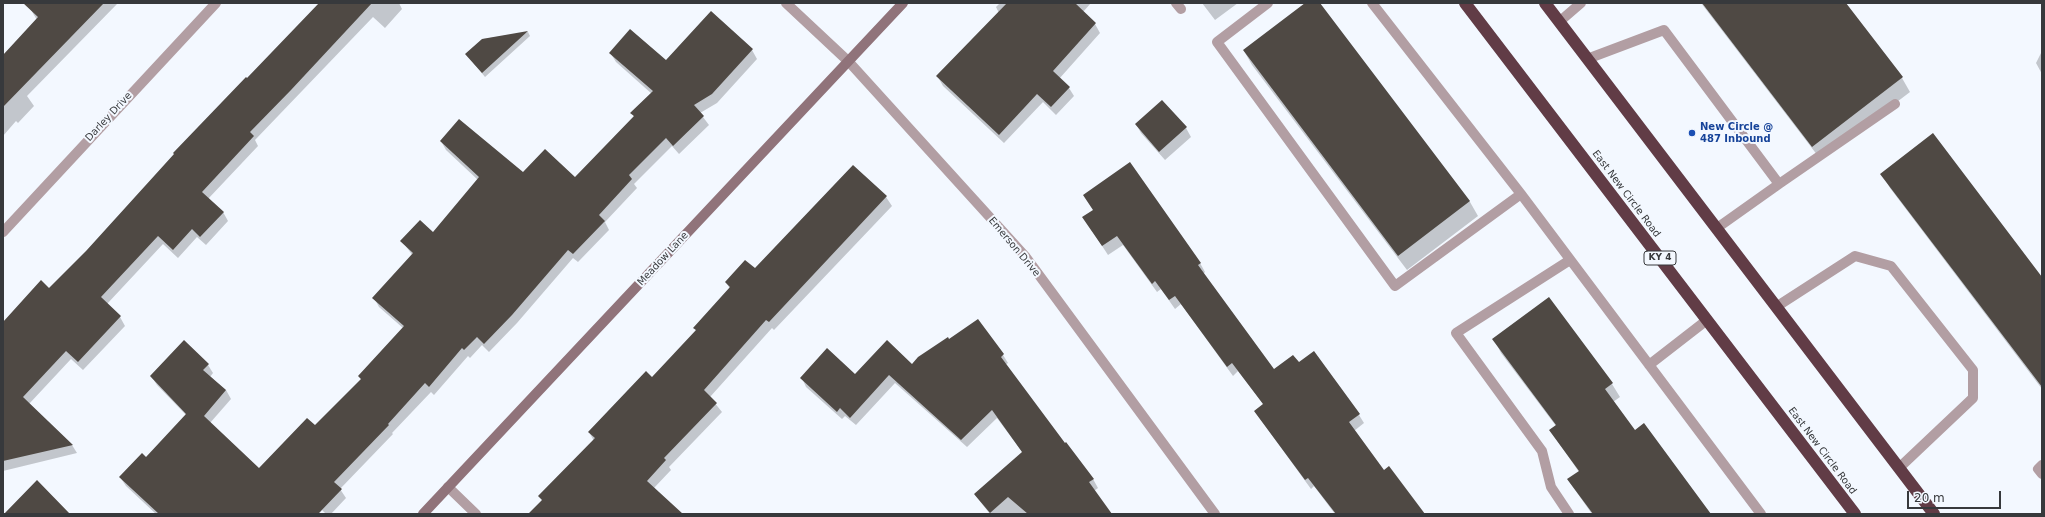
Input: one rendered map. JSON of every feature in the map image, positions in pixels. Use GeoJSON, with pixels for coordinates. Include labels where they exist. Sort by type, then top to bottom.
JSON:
{"type":"FeatureCollection","features":[{"type":"Feature","properties":{"kind":"highway","name":"East New Circle Road"},"geometry":{"type":"LineString","coordinates":[[1465,3],[1855,514]]}},
{"type":"Feature","properties":{"kind":"highway"},"geometry":{"type":"LineString","coordinates":[[1545,3],[1934,514]]}},
{"type":"Feature","properties":{"kind":"street","name":"Darley Drive"},"geometry":{"type":"LineString","coordinates":[[3,232],[216,3]]}},
{"type":"Feature","properties":{"kind":"street","name":"Emerson Drive"},"geometry":{"type":"LineString","coordinates":[[786,3],[849,62],[1025,256],[1215,514]]}},
{"type":"Feature","properties":{"kind":"street","name":"Meadow Lane"},"geometry":{"type":"LineString","coordinates":[[422,514],[903,3]]}},
{"type":"Feature","properties":{"kind":"street"},"geometry":{"type":"LineString","coordinates":[[1268,3],[1217,42],[1395,286],[1521,194]]}},
{"type":"Feature","properties":{"kind":"street"},"geometry":{"type":"LineString","coordinates":[[1372,3],[1521,194],[1761,514]]}},
{"type":"Feature","properties":{"kind":"street"},"geometry":{"type":"LineString","coordinates":[[1559,22],[1581,3]]}},
{"type":"Feature","properties":{"kind":"street"},"geometry":{"type":"LineString","coordinates":[[1587,59],[1664,30],[1779,184]]}},
{"type":"Feature","properties":{"kind":"street"},"geometry":{"type":"LineString","coordinates":[[1717,228],[1895,104]]}},
{"type":"Feature","properties":{"kind":"street"},"geometry":{"type":"LineString","coordinates":[[1776,307],[1855,256],[1891,266],[1973,370],[1973,398],[1899,468]]}},
{"type":"Feature","properties":{"kind":"street"},"geometry":{"type":"LineString","coordinates":[[1569,514],[1552,487],[1542,451],[1456,333],[1570,260]]}},
{"type":"Feature","properties":{"kind":"street"},"geometry":{"type":"LineString","coordinates":[[1649,365],[1707,320]]}},
{"type":"Feature","properties":{"kind":"street"},"geometry":{"type":"LineString","coordinates":[[2042,466],[2038,469],[2042,474]]}},
{"type":"Feature","properties":{"kind":"street"},"geometry":{"type":"LineString","coordinates":[[448,487],[476,514]]}},
{"type":"Feature","properties":{"kind":"building"},"geometry":{"type":"Polygon","coordinates":[[[23,3],[104,3],[3,107],[3,55],[38,17],[23,3]]]}},
{"type":"Feature","properties":{"kind":"building"},"geometry":{"type":"Polygon","coordinates":[[[319,3],[372,3],[250,132],[254,136],[202,192],[224,212],[200,237],[192,229],[173,250],[158,236],[101,297],[121,316],[78,362],[66,351],[23,397],[73,445],[3,461],[3,322],[41,280],[49,288],[86,251],[174,154],[173,153],[319,3]]]}},
{"type":"Feature","properties":{"kind":"building"},"geometry":{"type":"Polygon","coordinates":[[[1007,3],[1075,3],[1096,23],[1053,71],[1070,87],[1051,107],[1037,94],[999,135],[936,76],[1007,3]]]}},
{"type":"Feature","properties":{"kind":"building"},"geometry":{"type":"Polygon","coordinates":[[[1305,3],[1320,3],[1470,201],[1398,256],[1243,50],[1305,3]]]}},
{"type":"Feature","properties":{"kind":"building"},"geometry":{"type":"Polygon","coordinates":[[[1702,3],[1846,3],[1903,77],[1812,147],[1702,3]]]}},
{"type":"Feature","properties":{"kind":"building"},"geometry":{"type":"Polygon","coordinates":[[[711,11],[753,49],[712,94],[694,105],[704,116],[673,146],[666,138],[629,175],[632,179],[599,215],[605,221],[573,254],[568,250],[512,315],[484,344],[477,337],[464,350],[462,348],[429,387],[425,383],[388,424],[389,425],[334,482],[342,489],[318,514],[159,514],[119,477],[142,453],[146,457],[186,414],[150,376],[184,340],[209,364],[203,370],[226,390],[204,416],[259,468],[307,418],[315,425],[361,379],[358,376],[404,326],[372,298],[413,253],[400,241],[420,220],[433,232],[479,177],[440,141],[459,119],[523,172],[545,149],[575,177],[634,116],[630,113],[653,91],[609,53],[630,29],[666,60],[711,11]]]}},
{"type":"Feature","properties":{"kind":"building"},"geometry":{"type":"Polygon","coordinates":[[[528,31],[482,73],[465,54],[482,39],[528,31]]]}},
{"type":"Feature","properties":{"kind":"building"},"geometry":{"type":"Polygon","coordinates":[[[1162,100],[1187,127],[1159,152],[1135,124],[1162,100]]]}},
{"type":"Feature","properties":{"kind":"building"},"geometry":{"type":"Polygon","coordinates":[[[1933,133],[2042,277],[2042,387],[1880,174],[1933,133]]]}},
{"type":"Feature","properties":{"kind":"building"},"geometry":{"type":"Polygon","coordinates":[[[1130,162],[1201,263],[1198,265],[1274,369],[1293,355],[1299,362],[1314,351],[1360,414],[1349,422],[1384,470],[1389,466],[1425,514],[1336,514],[1308,478],[1305,480],[1254,411],[1263,404],[1232,363],[1227,367],[1175,296],[1169,300],[1155,281],[1152,284],[1117,236],[1102,246],[1082,217],[1093,210],[1083,195],[1130,162]]]}},
{"type":"Feature","properties":{"kind":"building"},"geometry":{"type":"Polygon","coordinates":[[[853,165],[887,196],[769,322],[766,320],[704,390],[717,403],[664,458],[666,460],[647,481],[683,514],[528,514],[542,500],[538,496],[595,438],[588,432],[646,371],[652,377],[696,330],[693,328],[730,287],[725,282],[745,260],[755,268],[853,165]]]}},
{"type":"Feature","properties":{"kind":"building"},"geometry":{"type":"Polygon","coordinates":[[[1549,297],[1613,383],[1605,389],[1635,430],[1644,423],[1711,514],[1593,514],[1567,479],[1579,471],[1549,430],[1556,425],[1492,339],[1549,297]]]}},
{"type":"Feature","properties":{"kind":"building"},"geometry":{"type":"Polygon","coordinates":[[[978,319],[1004,354],[1001,357],[1065,443],[1066,442],[1094,479],[1089,482],[1112,514],[1028,514],[1008,497],[990,513],[974,494],[1022,452],[992,410],[961,440],[889,375],[850,418],[840,408],[837,412],[800,378],[827,348],[855,374],[887,340],[912,364],[918,357],[948,337],[949,339],[978,319]]]}},
{"type":"Feature","properties":{"kind":"building"},"geometry":{"type":"Polygon","coordinates":[[[37,480],[70,514],[4,514],[37,480]]]}},
{"type":"Feature","properties":{"kind":"place","name":"New Circle @ 487 Inbound"},"geometry":{"type":"Point","coordinates":[1692,133]}}]}
